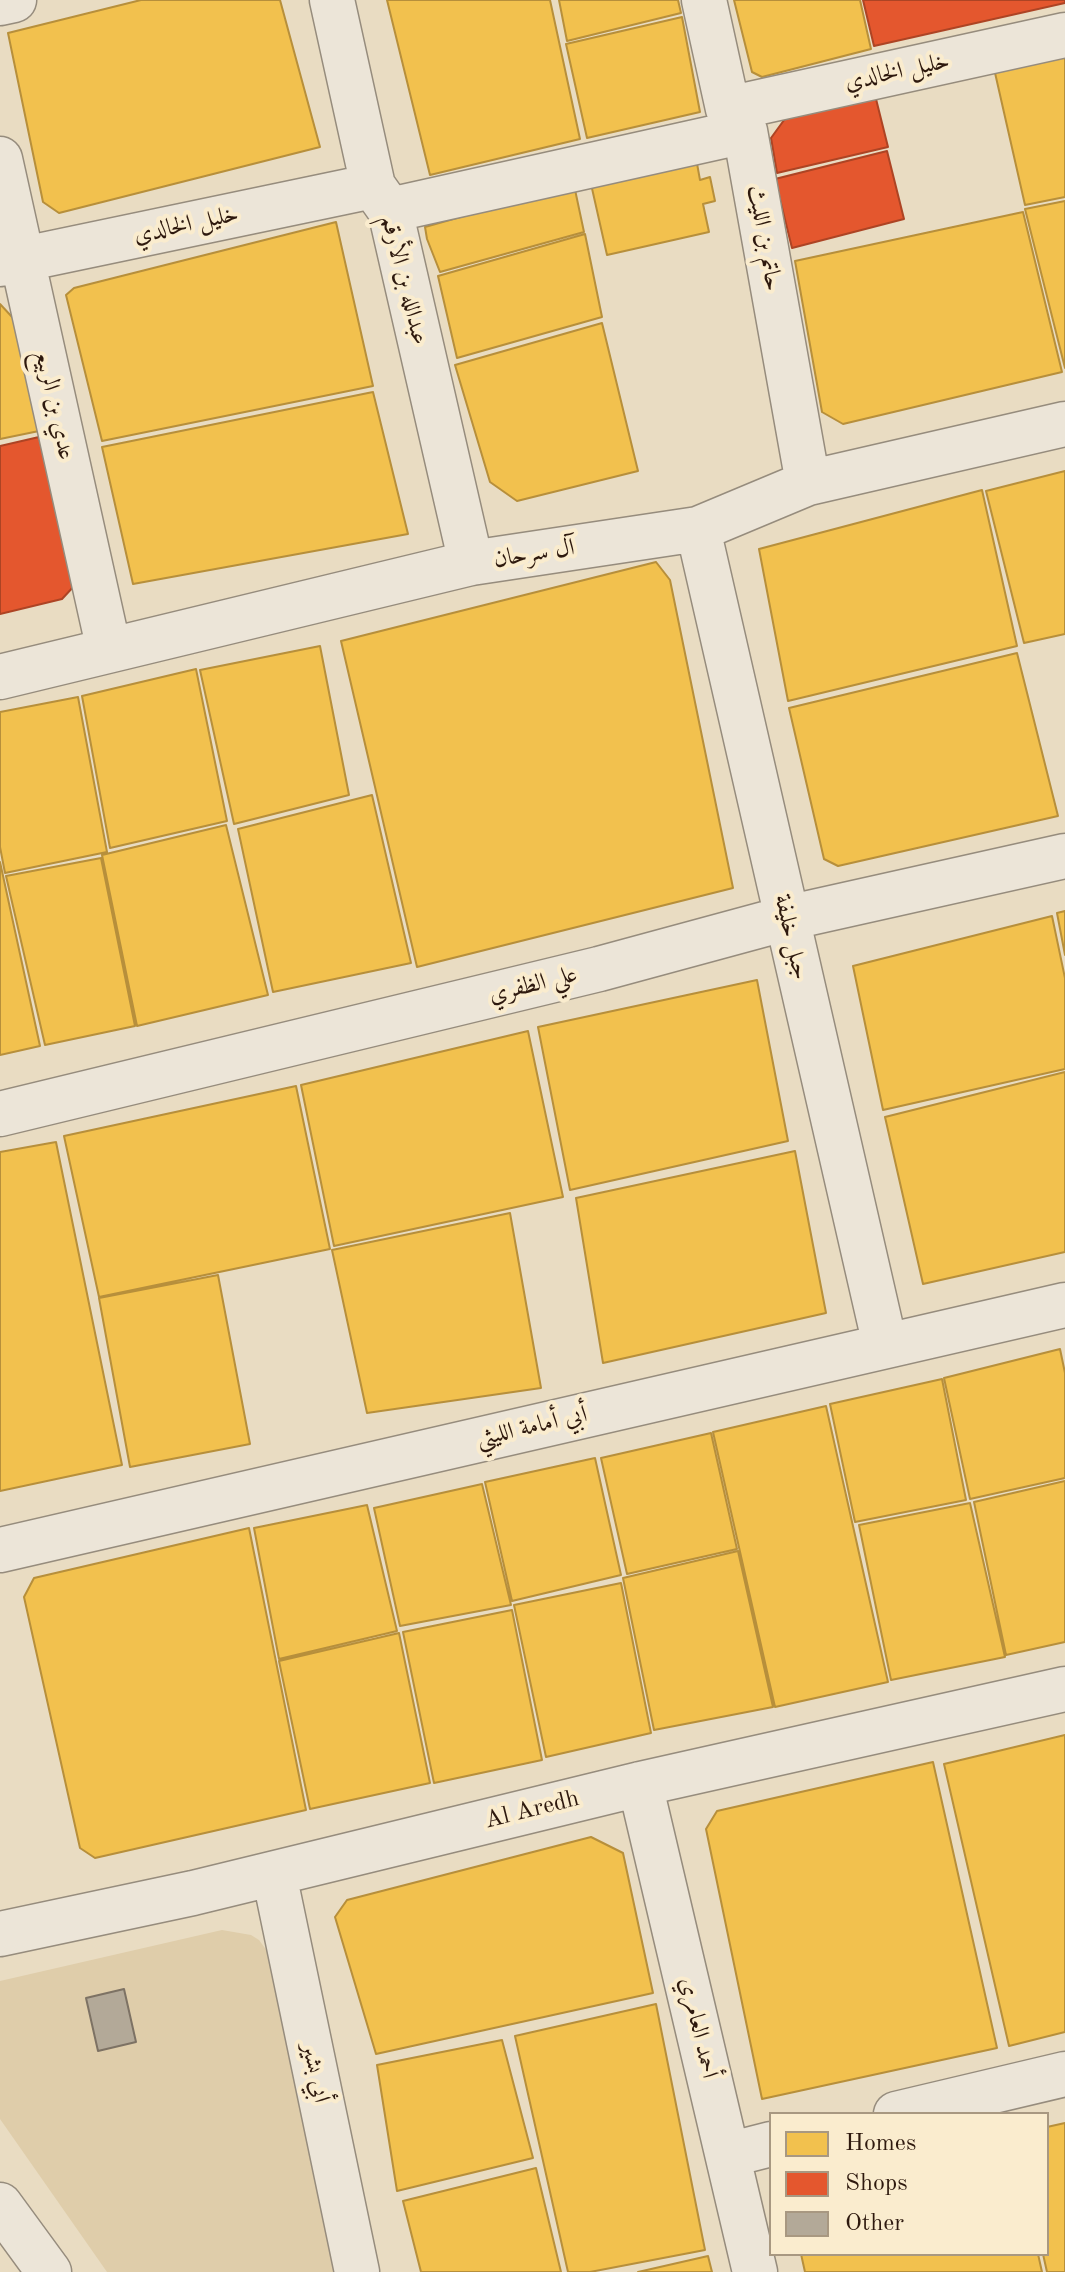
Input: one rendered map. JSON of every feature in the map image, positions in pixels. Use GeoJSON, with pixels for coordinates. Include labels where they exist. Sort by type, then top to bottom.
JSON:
{"type":"FeatureCollection","features":[{"type":"Feature","properties":{"kind":"street"},"geometry":{"type":"LineString","coordinates":[[0,3],[14,0]]}},
{"type":"Feature","properties":{"kind":"street","name":"عبدالله بن الأرقم"},"geometry":{"type":"LineString","coordinates":[[332,0],[471,563]]}},
{"type":"Feature","properties":{"kind":"street","name":"حاتم بن الليث"},"geometry":{"type":"LineString","coordinates":[[704,0],[737,120],[808,483]]}},
{"type":"Feature","properties":{"kind":"street","name":"خليل الخالدي"},"geometry":{"type":"LineString","coordinates":[[11,262],[381,198],[737,120],[1065,35]]}},
{"type":"Feature","properties":{"kind":"street","name":"عدي بن الربيع"},"geometry":{"type":"LineString","coordinates":[[0,159],[11,262],[109,650]]}},
{"type":"Feature","properties":{"kind":"street","name":"آل سرحان"},"geometry":{"type":"LineString","coordinates":[[0,677],[471,563],[698,529],[808,483],[1065,424]]}},
{"type":"Feature","properties":{"kind":"street","name":"جبل خليفة"},"geometry":{"type":"LineString","coordinates":[[698,529],[885,1345]]}},
{"type":"Feature","properties":{"kind":"street","name":"علي الظفري"},"geometry":{"type":"LineString","coordinates":[[0,1114],[599,969],[787,918],[1065,856]]}},
{"type":"Feature","properties":{"kind":"street","name":"أبي أمامة الليثي"},"geometry":{"type":"LineString","coordinates":[[0,1550],[1065,1305]]}},
{"type":"Feature","properties":{"kind":"street","name":"Al Aredh"},"geometry":{"type":"LineString","coordinates":[[0,1934],[274,1874],[640,1784],[1065,1689]]}},
{"type":"Feature","properties":{"kind":"street","name":"أحمد العامري"},"geometry":{"type":"LineString","coordinates":[[640,1784],[755,2272]]}},
{"type":"Feature","properties":{"kind":"street","name":"أبي بشير"},"geometry":{"type":"LineString","coordinates":[[274,1874],[357,2272]]}},
{"type":"Feature","properties":{"kind":"street"},"geometry":{"type":"LineString","coordinates":[[904,2112],[1065,2074]]}},
{"type":"Feature","properties":{"kind":"street"},"geometry":{"type":"LineString","coordinates":[[728,2155],[769,2145]]}},
{"type":"Feature","properties":{"kind":"street"},"geometry":{"type":"LineString","coordinates":[[0,2205],[49,2272]]}},
{"type":"Feature","properties":{"kind":"shaded area"},"geometry":{"type":"Polygon","coordinates":[[[222,1930],[251,1935],[270,1955],[339,2272],[107,2272],[0,2119],[0,1981],[222,1930]]]}},
{"type":"Feature","properties":{"kind":"building: Homes"},"geometry":{"type":"Polygon","coordinates":[[[141,0],[280,0],[320,147],[59,213],[43,202],[8,33],[141,0]]]}},
{"type":"Feature","properties":{"kind":"building: Homes"},"geometry":{"type":"Polygon","coordinates":[[[387,0],[550,0],[580,139],[430,175],[387,0]]]}},
{"type":"Feature","properties":{"kind":"building: Homes"},"geometry":{"type":"Polygon","coordinates":[[[559,0],[678,0],[681,13],[567,41],[559,0]]]}},
{"type":"Feature","properties":{"kind":"building: Homes"},"geometry":{"type":"Polygon","coordinates":[[[734,0],[860,0],[871,49],[762,77],[752,72],[734,0]]]}},
{"type":"Feature","properties":{"kind":"building: Homes"},"geometry":{"type":"Polygon","coordinates":[[[682,17],[700,112],[587,138],[566,44],[682,17]]]}},
{"type":"Feature","properties":{"kind":"building: Homes"},"geometry":{"type":"Polygon","coordinates":[[[1065,48],[1065,197],[1025,205],[993,64],[1065,48]]]}},
{"type":"Feature","properties":{"kind":"building: Homes"},"geometry":{"type":"Polygon","coordinates":[[[696,158],[700,180],[710,177],[715,201],[703,204],[709,232],[607,255],[591,184],[696,158]]]}},
{"type":"Feature","properties":{"kind":"building: Homes"},"geometry":{"type":"Polygon","coordinates":[[[574,185],[584,232],[440,272],[425,227],[574,185]]]}},
{"type":"Feature","properties":{"kind":"building: Homes"},"geometry":{"type":"Polygon","coordinates":[[[1065,201],[1065,368],[1025,209],[1065,201]]]}},
{"type":"Feature","properties":{"kind":"building: Homes"},"geometry":{"type":"Polygon","coordinates":[[[1023,212],[1062,372],[843,424],[822,412],[795,261],[1023,212]]]}},
{"type":"Feature","properties":{"kind":"building: Homes"},"geometry":{"type":"Polygon","coordinates":[[[336,222],[373,386],[102,441],[66,295],[74,288],[336,222]]]}},
{"type":"Feature","properties":{"kind":"building: Homes"},"geometry":{"type":"Polygon","coordinates":[[[585,234],[602,317],[457,358],[438,276],[585,234]]]}},
{"type":"Feature","properties":{"kind":"building: Homes"},"geometry":{"type":"Polygon","coordinates":[[[0,304],[13,318],[39,431],[0,439],[0,304]]]}},
{"type":"Feature","properties":{"kind":"building: Homes"},"geometry":{"type":"Polygon","coordinates":[[[602,323],[638,471],[517,501],[490,482],[455,365],[602,323]]]}},
{"type":"Feature","properties":{"kind":"building: Homes"},"geometry":{"type":"Polygon","coordinates":[[[373,392],[408,534],[133,584],[102,447],[373,392]]]}},
{"type":"Feature","properties":{"kind":"building: Homes"},"geometry":{"type":"Polygon","coordinates":[[[1065,471],[1065,634],[1024,643],[986,491],[1065,471]]]}},
{"type":"Feature","properties":{"kind":"building: Homes"},"geometry":{"type":"Polygon","coordinates":[[[982,490],[1017,646],[788,701],[759,549],[982,490]]]}},
{"type":"Feature","properties":{"kind":"building: Homes"},"geometry":{"type":"Polygon","coordinates":[[[656,562],[670,580],[733,888],[417,967],[341,641],[656,562]]]}},
{"type":"Feature","properties":{"kind":"building: Homes"},"geometry":{"type":"Polygon","coordinates":[[[320,646],[349,795],[234,824],[200,670],[320,646]]]}},
{"type":"Feature","properties":{"kind":"building: Homes"},"geometry":{"type":"Polygon","coordinates":[[[1017,653],[1058,816],[838,866],[824,859],[789,708],[1017,653]]]}},
{"type":"Feature","properties":{"kind":"building: Homes"},"geometry":{"type":"Polygon","coordinates":[[[196,669],[227,821],[110,848],[82,696],[196,669]]]}},
{"type":"Feature","properties":{"kind":"building: Homes"},"geometry":{"type":"Polygon","coordinates":[[[78,697],[107,852],[5,873],[0,847],[0,712],[78,697]]]}},
{"type":"Feature","properties":{"kind":"building: Homes"},"geometry":{"type":"Polygon","coordinates":[[[372,795],[411,963],[273,992],[238,829],[372,795]]]}},
{"type":"Feature","properties":{"kind":"building: Homes"},"geometry":{"type":"Polygon","coordinates":[[[226,825],[268,995],[137,1026],[102,855],[226,825]]]}},
{"type":"Feature","properties":{"kind":"building: Homes"},"geometry":{"type":"Polygon","coordinates":[[[101,858],[135,1026],[45,1045],[6,876],[101,858]]]}},
{"type":"Feature","properties":{"kind":"building: Homes"},"geometry":{"type":"Polygon","coordinates":[[[0,862],[40,1046],[0,1055],[0,862]]]}},
{"type":"Feature","properties":{"kind":"building: Homes"},"geometry":{"type":"Polygon","coordinates":[[[1065,911],[1065,955],[1057,913],[1065,911]]]}},
{"type":"Feature","properties":{"kind":"building: Homes"},"geometry":{"type":"Polygon","coordinates":[[[1052,916],[1065,978],[1065,1069],[883,1110],[853,966],[1052,916]]]}},
{"type":"Feature","properties":{"kind":"building: Homes"},"geometry":{"type":"Polygon","coordinates":[[[757,980],[788,1141],[570,1190],[538,1027],[757,980]]]}},
{"type":"Feature","properties":{"kind":"building: Homes"},"geometry":{"type":"Polygon","coordinates":[[[528,1031],[563,1197],[334,1246],[301,1085],[528,1031]]]}},
{"type":"Feature","properties":{"kind":"building: Homes"},"geometry":{"type":"Polygon","coordinates":[[[1065,1072],[1065,1252],[923,1284],[885,1117],[1065,1072]]]}},
{"type":"Feature","properties":{"kind":"building: Homes"},"geometry":{"type":"Polygon","coordinates":[[[296,1086],[330,1249],[99,1297],[64,1136],[296,1086]]]}},
{"type":"Feature","properties":{"kind":"building: Homes"},"geometry":{"type":"Polygon","coordinates":[[[56,1142],[122,1465],[0,1491],[0,1152],[56,1142]]]}},
{"type":"Feature","properties":{"kind":"building: Homes"},"geometry":{"type":"Polygon","coordinates":[[[795,1151],[826,1313],[603,1363],[576,1198],[795,1151]]]}},
{"type":"Feature","properties":{"kind":"building: Homes"},"geometry":{"type":"Polygon","coordinates":[[[510,1213],[541,1388],[367,1413],[332,1250],[510,1213]]]}},
{"type":"Feature","properties":{"kind":"building: Homes"},"geometry":{"type":"Polygon","coordinates":[[[218,1275],[250,1444],[130,1467],[99,1298],[218,1275]]]}},
{"type":"Feature","properties":{"kind":"building: Homes"},"geometry":{"type":"Polygon","coordinates":[[[1060,1349],[1065,1373],[1065,1478],[970,1499],[944,1378],[1060,1349]]]}},
{"type":"Feature","properties":{"kind":"building: Homes"},"geometry":{"type":"Polygon","coordinates":[[[942,1379],[966,1500],[855,1522],[830,1404],[942,1379]]]}},
{"type":"Feature","properties":{"kind":"building: Homes"},"geometry":{"type":"Polygon","coordinates":[[[826,1406],[888,1682],[775,1707],[713,1432],[826,1406]]]}},
{"type":"Feature","properties":{"kind":"building: Homes"},"geometry":{"type":"Polygon","coordinates":[[[711,1433],[737,1549],[627,1574],[601,1458],[711,1433]]]}},
{"type":"Feature","properties":{"kind":"building: Homes"},"geometry":{"type":"Polygon","coordinates":[[[595,1458],[621,1575],[512,1601],[485,1482],[595,1458]]]}},
{"type":"Feature","properties":{"kind":"building: Homes"},"geometry":{"type":"Polygon","coordinates":[[[1065,1481],[1065,1642],[1006,1655],[974,1502],[1065,1481]]]}},
{"type":"Feature","properties":{"kind":"building: Homes"},"geometry":{"type":"Polygon","coordinates":[[[482,1484],[511,1605],[400,1626],[374,1508],[482,1484]]]}},
{"type":"Feature","properties":{"kind":"building: Homes"},"geometry":{"type":"Polygon","coordinates":[[[970,1503],[1005,1657],[891,1680],[859,1525],[970,1503]]]}},
{"type":"Feature","properties":{"kind":"building: Homes"},"geometry":{"type":"Polygon","coordinates":[[[367,1505],[397,1631],[279,1659],[254,1528],[367,1505]]]}},
{"type":"Feature","properties":{"kind":"building: Homes"},"geometry":{"type":"Polygon","coordinates":[[[249,1528],[306,1810],[95,1858],[80,1848],[24,1597],[34,1578],[249,1528]]]}},
{"type":"Feature","properties":{"kind":"building: Homes"},"geometry":{"type":"Polygon","coordinates":[[[738,1551],[773,1707],[654,1730],[623,1578],[738,1551]]]}},
{"type":"Feature","properties":{"kind":"building: Homes"},"geometry":{"type":"Polygon","coordinates":[[[621,1583],[651,1733],[546,1757],[514,1605],[621,1583]]]}},
{"type":"Feature","properties":{"kind":"building: Homes"},"geometry":{"type":"Polygon","coordinates":[[[512,1610],[542,1760],[434,1783],[403,1632],[512,1610]]]}},
{"type":"Feature","properties":{"kind":"building: Homes"},"geometry":{"type":"Polygon","coordinates":[[[399,1633],[430,1783],[310,1809],[279,1661],[399,1633]]]}},
{"type":"Feature","properties":{"kind":"building: Homes"},"geometry":{"type":"Polygon","coordinates":[[[1065,1735],[1065,2032],[1009,2046],[944,1764],[1065,1735]]]}},
{"type":"Feature","properties":{"kind":"building: Homes"},"geometry":{"type":"Polygon","coordinates":[[[933,1762],[997,2048],[762,2099],[706,1829],[717,1811],[933,1762]]]}},
{"type":"Feature","properties":{"kind":"building: Homes"},"geometry":{"type":"Polygon","coordinates":[[[591,1837],[623,1853],[653,1993],[376,2054],[335,1917],[347,1900],[591,1837]]]}},
{"type":"Feature","properties":{"kind":"building: Homes"},"geometry":{"type":"Polygon","coordinates":[[[656,2004],[705,2250],[590,2272],[568,2272],[515,2036],[656,2004]]]}},
{"type":"Feature","properties":{"kind":"building: Homes"},"geometry":{"type":"Polygon","coordinates":[[[502,2040],[533,2158],[397,2191],[377,2065],[502,2040]]]}},
{"type":"Feature","properties":{"kind":"building: Homes"},"geometry":{"type":"Polygon","coordinates":[[[1065,2123],[1065,2272],[1047,2272],[1043,2256],[1049,2256],[1049,2127],[1065,2123]]]}},
{"type":"Feature","properties":{"kind":"building: Homes"},"geometry":{"type":"Polygon","coordinates":[[[536,2168],[561,2272],[421,2272],[403,2201],[536,2168]]]}},
{"type":"Feature","properties":{"kind":"building: Homes"},"geometry":{"type":"Polygon","coordinates":[[[708,2256],[712,2272],[638,2272],[708,2256]]]}},
{"type":"Feature","properties":{"kind":"building: Homes"},"geometry":{"type":"Polygon","coordinates":[[[801,2256],[1038,2256],[1042,2272],[805,2272],[801,2256]]]}},
{"type":"Feature","properties":{"kind":"building: Shops"},"geometry":{"type":"Polygon","coordinates":[[[863,0],[1065,0],[1065,3],[874,46],[863,0]]]}},
{"type":"Feature","properties":{"kind":"building: Shops"},"geometry":{"type":"Polygon","coordinates":[[[874,91],[888,147],[777,173],[771,138],[787,116],[874,91]]]}},
{"type":"Feature","properties":{"kind":"building: Shops"},"geometry":{"type":"Polygon","coordinates":[[[887,151],[904,219],[792,248],[775,179],[887,151]]]}},
{"type":"Feature","properties":{"kind":"building: Shops"},"geometry":{"type":"Polygon","coordinates":[[[39,437],[75,585],[62,599],[0,614],[0,446],[39,437]]]}},
{"type":"Feature","properties":{"kind":"building: Other"},"geometry":{"type":"Polygon","coordinates":[[[124,1989],[136,2042],[98,2051],[86,1998],[124,1989]]]}}]}
